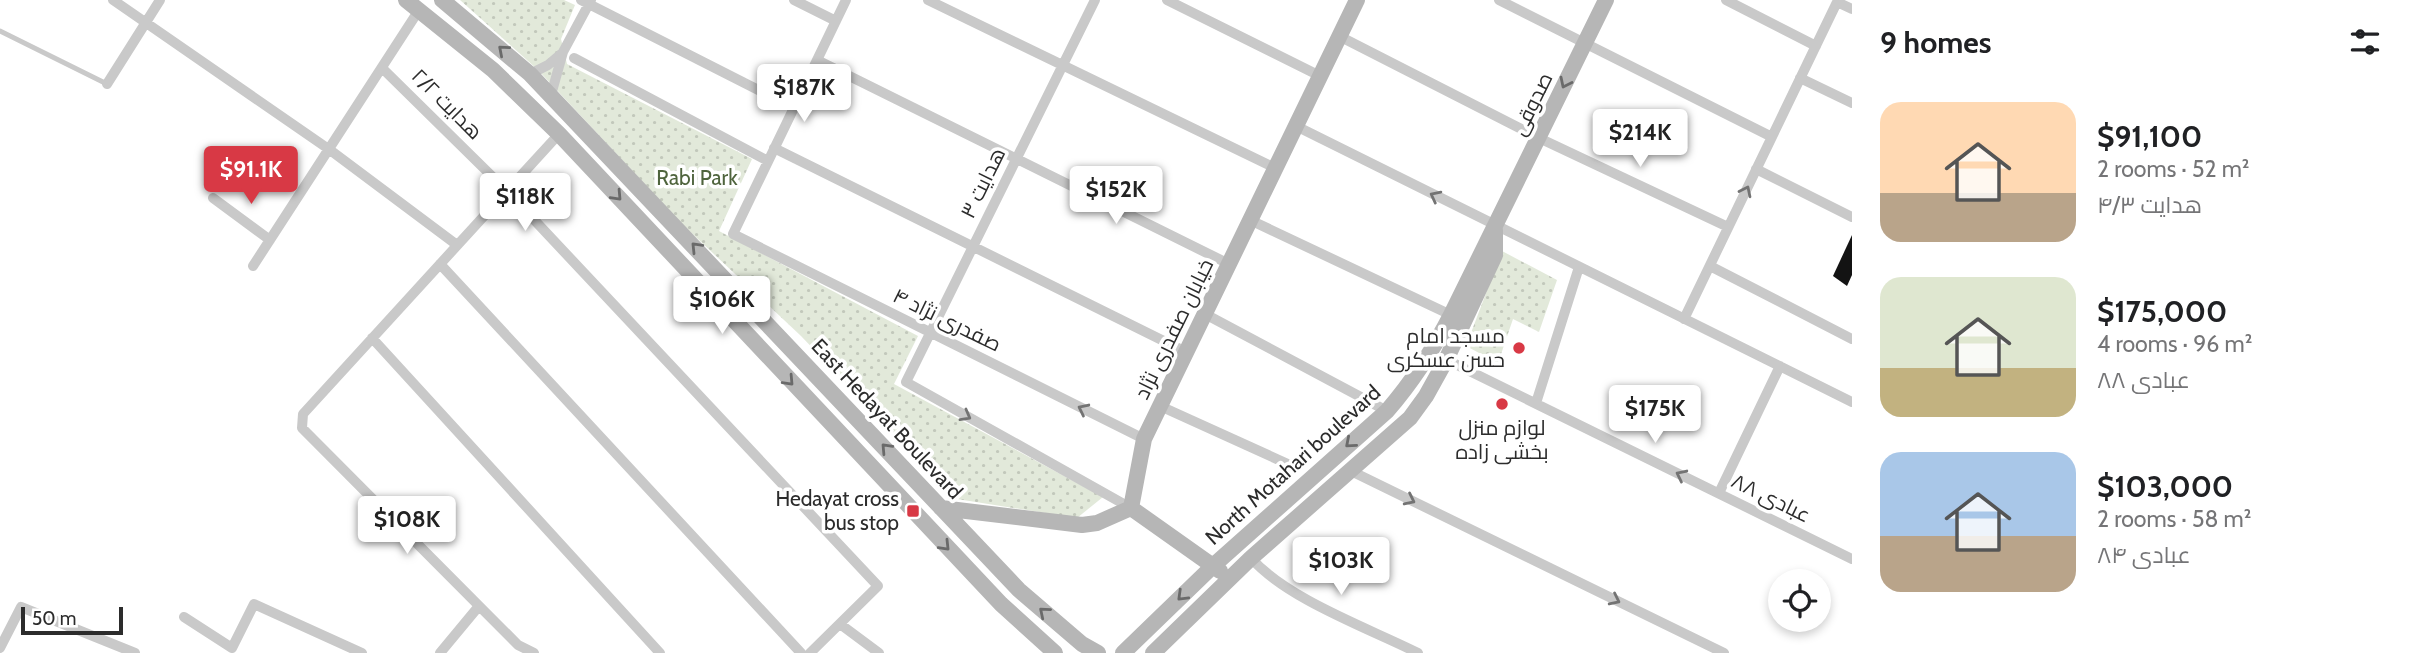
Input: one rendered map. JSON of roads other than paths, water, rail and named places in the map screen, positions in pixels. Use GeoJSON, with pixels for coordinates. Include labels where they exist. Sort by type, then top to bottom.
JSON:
{"type":"FeatureCollection","features":[{"type":"Feature","properties":{"kind":"street"},"geometry":{"type":"LineString","coordinates":[[113,0],[330,150],[457,245]]}},
{"type":"Feature","properties":{"kind":"street"},"geometry":{"type":"LineString","coordinates":[[107,84],[160,0]]}},
{"type":"Feature","properties":{"kind":"street","name":"East Hedayat Boulevard"},"geometry":{"type":"LineString","coordinates":[[442,0],[551,95],[1019,590],[1082,644],[1098,653]]}},
{"type":"Feature","properties":{"kind":"street"},"geometry":{"type":"LineString","coordinates":[[794,0],[836,21]]}},
{"type":"Feature","properties":{"kind":"street"},"geometry":{"type":"LineString","coordinates":[[574,58],[768,161],[846,0]]}},
{"type":"Feature","properties":{"kind":"street"},"geometry":{"type":"LineString","coordinates":[[928,0],[1275,168]]}},
{"type":"Feature","properties":{"kind":"street","name":"هدایت ۳"},"geometry":{"type":"LineString","coordinates":[[1095,0],[906,382],[1131,508]]}},
{"type":"Feature","properties":{"kind":"street"},"geometry":{"type":"LineString","coordinates":[[1167,0],[1320,76]]}},
{"type":"Feature","properties":{"kind":"street","name":"خیابان صفدری نژاد"},"geometry":{"type":"LineString","coordinates":[[1131,508],[1144,439],[1357,0]]}},
{"type":"Feature","properties":{"kind":"street"},"geometry":{"type":"LineString","coordinates":[[1499,0],[1772,137]]}},
{"type":"Feature","properties":{"kind":"street","name":"صدوقی"},"geometry":{"type":"LineString","coordinates":[[1496,226],[1606,0]]}},
{"type":"Feature","properties":{"kind":"street"},"geometry":{"type":"LineString","coordinates":[[1726,0],[1816,46]]}},
{"type":"Feature","properties":{"kind":"street"},"geometry":{"type":"LineString","coordinates":[[551,95],[563,52],[587,1],[794,108]]}},
{"type":"Feature","properties":{"kind":"street"},"geometry":{"type":"LineString","coordinates":[[1684,319],[1837,1],[1852,9]]}},
{"type":"Feature","properties":{"kind":"street"},"geometry":{"type":"LineString","coordinates":[[253,266],[382,68],[412,5]]}},
{"type":"Feature","properties":{"kind":"street","name":"East Hedayat Boulevard"},"geometry":{"type":"LineString","coordinates":[[412,5],[493,70],[559,134],[992,595],[1055,653]]}},
{"type":"Feature","properties":{"kind":"street"},"geometry":{"type":"LineString","coordinates":[[1339,36],[1538,138],[1728,228]]}},
{"type":"Feature","properties":{"kind":"street"},"geometry":{"type":"LineString","coordinates":[[530,74],[548,65],[563,52]]}},
{"type":"Feature","properties":{"kind":"street"},"geometry":{"type":"LineString","coordinates":[[817,60],[1229,264]]}},
{"type":"Feature","properties":{"kind":"street","name":"هدایت ۲/۲"},"geometry":{"type":"LineString","coordinates":[[382,68],[507,191],[878,586],[840,624]]}},
{"type":"Feature","properties":{"kind":"street"},"geometry":{"type":"LineString","coordinates":[[1800,78],[1852,103]]}},
{"type":"Feature","properties":{"kind":"street"},"geometry":{"type":"LineString","coordinates":[[1296,126],[1852,402]]}},
{"type":"Feature","properties":{"kind":"street"},"geometry":{"type":"LineString","coordinates":[[534,653],[514,649],[479,606],[302,428],[303,414],[559,134]]}},
{"type":"Feature","properties":{"kind":"street"},"geometry":{"type":"LineString","coordinates":[[774,148],[1186,352]]}},
{"type":"Feature","properties":{"kind":"street","name":"صفدری نژاد ۴"},"geometry":{"type":"LineString","coordinates":[[768,161],[733,234],[1144,439]]}},
{"type":"Feature","properties":{"kind":"street"},"geometry":{"type":"LineString","coordinates":[[1756,169],[1852,217]]}},
{"type":"Feature","properties":{"kind":"street"},"geometry":{"type":"LineString","coordinates":[[213,198],[270,240]]}},
{"type":"Feature","properties":{"kind":"street"},"geometry":{"type":"LineString","coordinates":[[1250,220],[1451,315]]}},
{"type":"Feature","properties":{"kind":"street","name":"North Motahari boulevard"},"geometry":{"type":"LineString","coordinates":[[1153,653],[1251,558],[1410,418],[1426,396],[1451,315],[1496,226]]}},
{"type":"Feature","properties":{"kind":"street","name":"North Motahari boulevard"},"geometry":{"type":"LineString","coordinates":[[1123,653],[1214,565],[1387,411],[1439,356],[1495,255],[1496,226]]}},
{"type":"Feature","properties":{"kind":"street"},"geometry":{"type":"LineString","coordinates":[[440,264],[801,653]]}},
{"type":"Feature","properties":{"kind":"street"},"geometry":{"type":"LineString","coordinates":[[1710,266],[1852,339]]}},
{"type":"Feature","properties":{"kind":"street"},"geometry":{"type":"LineString","coordinates":[[1536,403],[1579,267]]}},
{"type":"Feature","properties":{"kind":"street"},"geometry":{"type":"LineString","coordinates":[[1205,314],[1387,411]]}},
{"type":"Feature","properties":{"kind":"street"},"geometry":{"type":"LineString","coordinates":[[372,338],[660,653]]}},
{"type":"Feature","properties":{"kind":"street","name":"عبادی ۸۸"},"geometry":{"type":"LineString","coordinates":[[1439,356],[1852,558]]}},
{"type":"Feature","properties":{"kind":"street"},"geometry":{"type":"LineString","coordinates":[[1719,493],[1780,366]]}},
{"type":"Feature","properties":{"kind":"street"},"geometry":{"type":"LineString","coordinates":[[1160,406],[1290,465]]}},
{"type":"Feature","properties":{"kind":"street"},"geometry":{"type":"LineString","coordinates":[[1349,470],[1724,653]]}},
{"type":"Feature","properties":{"kind":"street"},"geometry":{"type":"LineString","coordinates":[[941,508],[1082,525],[1097,523],[1131,508],[1214,565],[1228,580]]}},
{"type":"Feature","properties":{"kind":"street"},"geometry":{"type":"LineString","coordinates":[[1251,558],[1265,574],[1286,587],[1418,653]]}},
{"type":"Feature","properties":{"kind":"street"},"geometry":{"type":"LineString","coordinates":[[184,617],[232,648],[254,604],[349,650],[362,653]]}},
{"type":"Feature","properties":{"kind":"street"},"geometry":{"type":"LineString","coordinates":[[440,653],[479,606]]}},
{"type":"Feature","properties":{"kind":"street"},"geometry":{"type":"LineString","coordinates":[[0,648],[22,607],[135,653]]}},
{"type":"Feature","properties":{"kind":"street"},"geometry":{"type":"LineString","coordinates":[[810,653],[840,624],[879,653]]}},
{"type":"Feature","properties":{"kind":"lane"},"geometry":{"type":"LineString","coordinates":[[0,31],[107,84]]}},
{"type":"Feature","properties":{"kind":"place","name":"مسجد امام حسن عسکری"},"geometry":{"type":"Point","coordinates":[1519,348]}},
{"type":"Feature","properties":{"kind":"place","name":"لوازم منزل بخشی زاده"},"geometry":{"type":"Point","coordinates":[1502,404]}},
{"type":"Feature","properties":{"kind":"place","name":"Hedayat cross bus stop"},"geometry":{"type":"Point","coordinates":[913,511]}},
{"type":"Feature","properties":{"kind":"park label","name":"Rabi Park"},"geometry":{"type":"Point","coordinates":[697,178]}}]}
